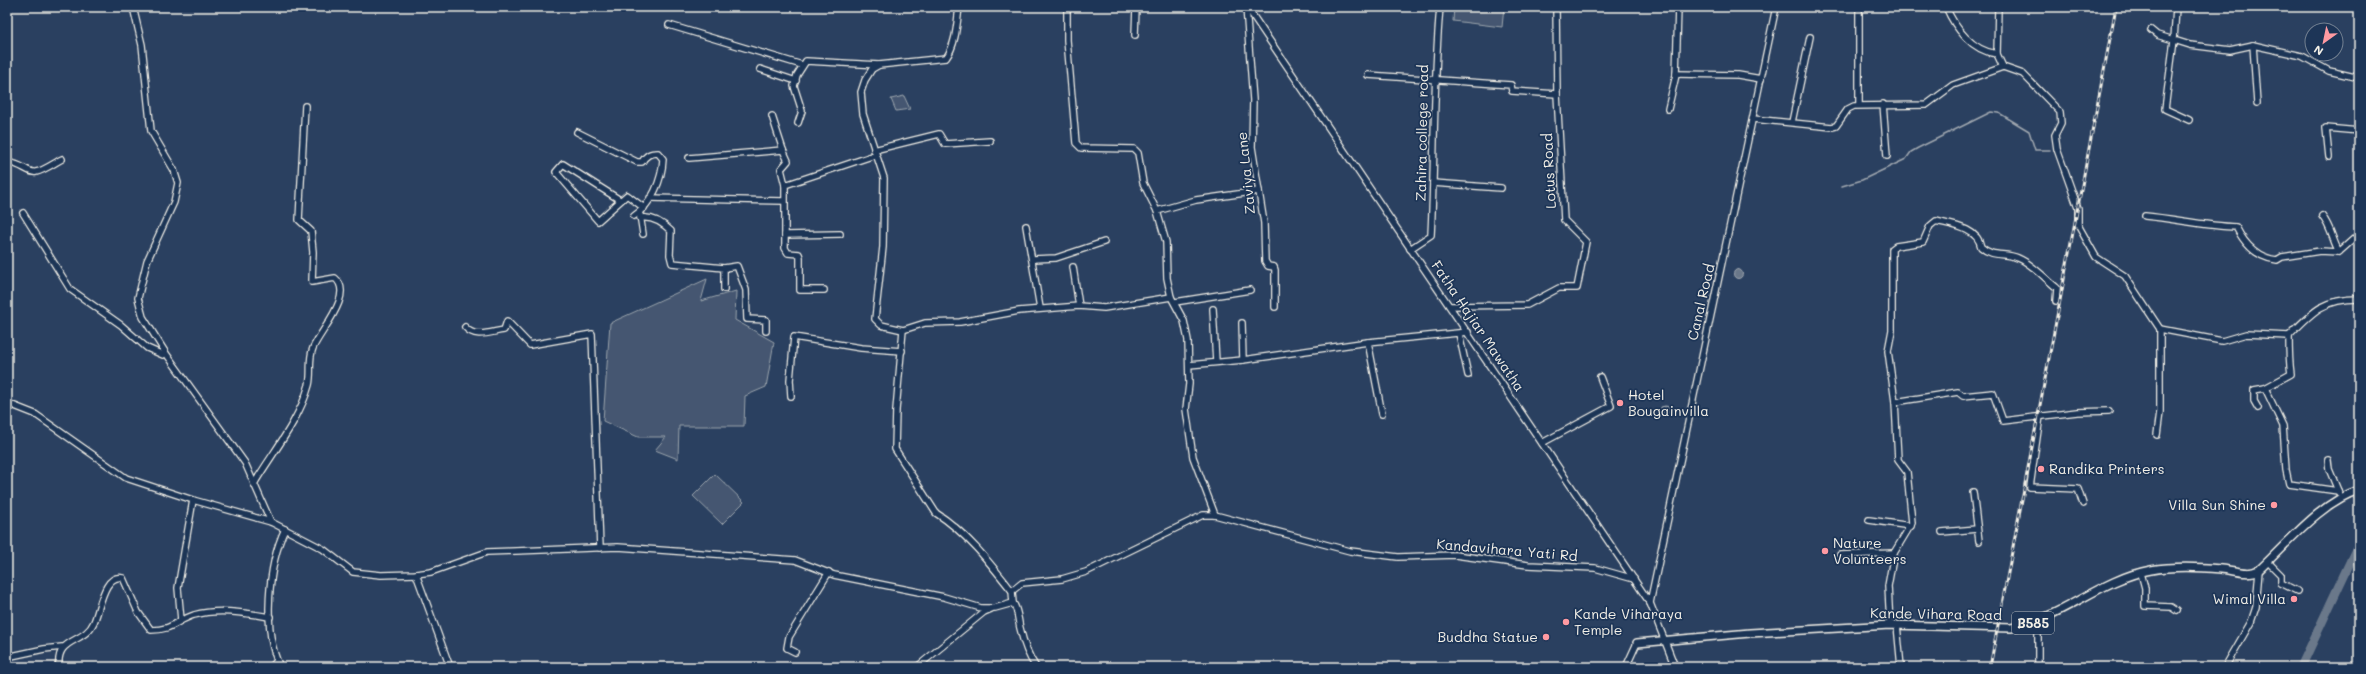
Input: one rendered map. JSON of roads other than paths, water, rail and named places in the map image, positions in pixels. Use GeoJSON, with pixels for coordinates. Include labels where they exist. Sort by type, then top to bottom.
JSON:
{"type":"FeatureCollection","features":[{"type":"Feature","properties":{"kind":"main road"},"geometry":{"type":"LineString","coordinates":[[2259,570],[2340,494],[2359,490]]}},
{"type":"Feature","properties":{"kind":"main road","name":"Kande Vihara Road"},"geometry":{"type":"LineString","coordinates":[[1637,643],[1893,625],[2011,628],[2038,622],[2094,591],[2141,573],[2169,568],[2222,569],[2252,574],[2259,570]]}},
{"type":"Feature","properties":{"kind":"street"},"geometry":{"type":"LineString","coordinates":[[133,7],[142,45],[151,131],[174,170],[178,182],[174,202],[147,261],[138,298],[143,317],[165,352],[245,463],[271,522]]}},
{"type":"Feature","properties":{"kind":"street"},"geometry":{"type":"LineString","coordinates":[[798,123],[802,111],[794,86],[802,65],[806,61],[810,60],[879,65],[946,58],[950,53],[956,32],[959,7]]}},
{"type":"Feature","properties":{"kind":"street"},"geometry":{"type":"LineString","coordinates":[[1012,591],[1022,584],[1062,579],[1086,572],[1203,515],[1215,515],[1193,457],[1186,409],[1189,364],[1188,340],[1184,321],[1173,299],[1167,278],[1166,242],[1157,211],[1143,183],[1141,160],[1134,149],[1081,148],[1076,143],[1067,40],[1067,7]]}},
{"type":"Feature","properties":{"kind":"street"},"geometry":{"type":"LineString","coordinates":[[1135,35],[1136,7]]}},
{"type":"Feature","properties":{"kind":"street","name":"Zaviya Lane"},"geometry":{"type":"LineString","coordinates":[[1247,7],[1253,100],[1252,147],[1264,223],[1265,261],[1268,266],[1274,267],[1275,270],[1275,307]]}},
{"type":"Feature","properties":{"kind":"street","name":"Fatha Hajiar Mawatha"},"geometry":{"type":"LineString","coordinates":[[1247,7],[1650,603],[1675,667]]}},
{"type":"Feature","properties":{"kind":"street","name":"Zahira college road"},"geometry":{"type":"LineString","coordinates":[[1410,249],[1431,235],[1434,80],[1440,7]]}},
{"type":"Feature","properties":{"kind":"street","name":"Lotus Road"},"geometry":{"type":"LineString","coordinates":[[1450,306],[1527,306],[1560,288],[1577,288],[1586,242],[1564,220],[1557,94],[1556,7]]}},
{"type":"Feature","properties":{"kind":"street"},"geometry":{"type":"LineString","coordinates":[[1668,109],[1676,74],[1678,7]]}},
{"type":"Feature","properties":{"kind":"street","name":"Canal Road"},"geometry":{"type":"LineString","coordinates":[[1650,603],[1702,348],[1762,79],[1776,7]]}},
{"type":"Feature","properties":{"kind":"street"},"geometry":{"type":"LineString","coordinates":[[1859,7],[1859,105]]}},
{"type":"Feature","properties":{"kind":"street"},"geometry":{"type":"LineString","coordinates":[[1946,7],[1954,25],[1962,36],[1990,53],[1997,54]]}},
{"type":"Feature","properties":{"kind":"street"},"geometry":{"type":"LineString","coordinates":[[1998,7],[1997,54],[2003,67]]}},
{"type":"Feature","properties":{"kind":"street"},"geometry":{"type":"LineString","coordinates":[[2176,7],[2174,40],[2165,109],[2189,120]]}},
{"type":"Feature","properties":{"kind":"street"},"geometry":{"type":"LineString","coordinates":[[669,25],[802,65]]}},
{"type":"Feature","properties":{"kind":"street"},"geometry":{"type":"LineString","coordinates":[[2151,30],[2157,35],[2190,45],[2230,50],[2253,44],[2302,56],[2329,71],[2359,78]]}},
{"type":"Feature","properties":{"kind":"street"},"geometry":{"type":"LineString","coordinates":[[1792,122],[1810,37]]}},
{"type":"Feature","properties":{"kind":"street"},"geometry":{"type":"LineString","coordinates":[[2253,44],[2257,103]]}},
{"type":"Feature","properties":{"kind":"street"},"geometry":{"type":"LineString","coordinates":[[879,65],[872,69],[865,80],[861,92],[863,114],[884,178],[883,247],[875,319],[881,325],[903,330],[925,323],[960,322],[1040,308],[1079,306],[1104,308],[1250,290]]}},
{"type":"Feature","properties":{"kind":"street"},"geometry":{"type":"LineString","coordinates":[[1753,119],[1832,127],[1836,126],[1848,109],[1859,105],[1926,105],[1953,85],[2003,67],[2023,74],[2060,112],[2061,123],[2055,135],[2057,149],[2078,208],[2078,225],[2096,258],[2125,276],[2160,329],[2160,412],[2157,435]]}},
{"type":"Feature","properties":{"kind":"street"},"geometry":{"type":"LineString","coordinates":[[760,69],[796,81]]}},
{"type":"Feature","properties":{"kind":"street"},"geometry":{"type":"LineString","coordinates":[[1676,74],[1738,75],[1762,79]]}},
{"type":"Feature","properties":{"kind":"street"},"geometry":{"type":"LineString","coordinates":[[1368,75],[1511,85],[1512,91],[1557,94]]}},
{"type":"Feature","properties":{"kind":"street"},"geometry":{"type":"LineString","coordinates":[[1883,104],[1887,156]]}},
{"type":"Feature","properties":{"kind":"street"},"geometry":{"type":"LineString","coordinates":[[254,484],[286,436],[301,404],[309,384],[312,349],[340,298],[341,287],[335,278],[312,282],[314,252],[311,232],[299,220],[305,106]]}},
{"type":"Feature","properties":{"kind":"street"},"geometry":{"type":"LineString","coordinates":[[772,116],[788,161],[781,169],[785,185],[784,201],[786,251],[798,254],[800,257],[800,290],[824,290]]}},
{"type":"Feature","properties":{"kind":"street"},"geometry":{"type":"LineString","coordinates":[[2329,157],[2326,128],[2359,131]]}},
{"type":"Feature","properties":{"kind":"street"},"geometry":{"type":"LineString","coordinates":[[577,132],[637,162],[642,162],[645,156],[652,153],[658,153],[663,159],[662,169],[650,198],[638,216]]}},
{"type":"Feature","properties":{"kind":"street"},"geometry":{"type":"LineString","coordinates":[[785,185],[875,153],[939,134],[945,144],[990,141]]}},
{"type":"Feature","properties":{"kind":"street"},"geometry":{"type":"LineString","coordinates":[[689,158],[784,150]]}},
{"type":"Feature","properties":{"kind":"street"},"geometry":{"type":"LineString","coordinates":[[7,163],[16,162],[31,172],[36,172],[62,159]]}},
{"type":"Feature","properties":{"kind":"street"},"geometry":{"type":"LineString","coordinates":[[620,200],[563,164],[556,172],[598,221],[627,195],[644,208]]}},
{"type":"Feature","properties":{"kind":"street"},"geometry":{"type":"LineString","coordinates":[[1433,184],[1501,188]]}},
{"type":"Feature","properties":{"kind":"street"},"geometry":{"type":"LineString","coordinates":[[1157,211],[1196,200],[1259,191]]}},
{"type":"Feature","properties":{"kind":"street"},"geometry":{"type":"LineString","coordinates":[[650,198],[784,201]]}},
{"type":"Feature","properties":{"kind":"street"},"geometry":{"type":"LineString","coordinates":[[23,213],[70,289],[121,325],[147,348],[162,354],[165,352]]}},
{"type":"Feature","properties":{"kind":"street"},"geometry":{"type":"LineString","coordinates":[[638,216],[643,234]]}},
{"type":"Feature","properties":{"kind":"street"},"geometry":{"type":"LineString","coordinates":[[638,216],[648,217],[666,226],[671,232],[670,255],[672,263],[724,268],[737,266],[746,290],[747,319],[766,320],[766,331]]}},
{"type":"Feature","properties":{"kind":"street"},"geometry":{"type":"LineString","coordinates":[[2145,216],[2199,222],[2220,228],[2236,227],[2248,246],[2265,259],[2277,260],[2282,257],[2320,251],[2339,252],[2357,236],[2359,236]]}},
{"type":"Feature","properties":{"kind":"street"},"geometry":{"type":"LineString","coordinates":[[2322,216],[2330,225],[2331,238],[2339,252]]}},
{"type":"Feature","properties":{"kind":"street"},"geometry":{"type":"LineString","coordinates":[[1901,667],[1888,589],[1894,553],[1912,523],[1907,472],[1898,460],[1895,402],[1888,351],[1892,330],[1892,249],[1896,246],[1923,242],[1930,226],[1936,221],[1976,234],[1980,239],[1981,247],[1986,252],[1995,256],[2018,258],[2057,288],[2056,301]]}},
{"type":"Feature","properties":{"kind":"street"},"geometry":{"type":"LineString","coordinates":[[1026,226],[1033,259],[1040,308]]}},
{"type":"Feature","properties":{"kind":"street"},"geometry":{"type":"LineString","coordinates":[[785,235],[840,234]]}},
{"type":"Feature","properties":{"kind":"street"},"geometry":{"type":"LineString","coordinates":[[1033,259],[1056,258],[1104,242]]}},
{"type":"Feature","properties":{"kind":"street"},"geometry":{"type":"LineString","coordinates":[[1073,267],[1079,306]]}},
{"type":"Feature","properties":{"kind":"street"},"geometry":{"type":"LineString","coordinates":[[724,268],[724,289]]}},
{"type":"Feature","properties":{"kind":"street"},"geometry":{"type":"LineString","coordinates":[[2258,408],[2254,401],[2254,390],[2265,388],[2291,374],[2291,363],[2288,360],[2289,336],[2305,318],[2332,301],[2359,299]]}},
{"type":"Feature","properties":{"kind":"street"},"geometry":{"type":"LineString","coordinates":[[1213,309],[1216,362]]}},
{"type":"Feature","properties":{"kind":"street"},"geometry":{"type":"LineString","coordinates":[[465,327],[476,335],[504,330],[507,321],[530,345],[592,334],[600,548]]}},
{"type":"Feature","properties":{"kind":"street"},"geometry":{"type":"LineString","coordinates":[[1242,323],[1243,360]]}},
{"type":"Feature","properties":{"kind":"street"},"geometry":{"type":"LineString","coordinates":[[2160,329],[2222,341],[2246,334],[2289,336]]}},
{"type":"Feature","properties":{"kind":"street"},"geometry":{"type":"LineString","coordinates":[[903,330],[896,410],[895,449],[936,513],[945,519],[988,561],[1012,591],[1013,604],[1016,606],[1027,648],[1036,667]]}},
{"type":"Feature","properties":{"kind":"street"},"geometry":{"type":"LineString","coordinates":[[1189,364],[1243,360],[1368,342],[1468,332]]}},
{"type":"Feature","properties":{"kind":"street"},"geometry":{"type":"LineString","coordinates":[[1459,334],[1468,374]]}},
{"type":"Feature","properties":{"kind":"street"},"geometry":{"type":"LineString","coordinates":[[791,396],[790,380],[794,338],[861,348],[902,351]]}},
{"type":"Feature","properties":{"kind":"street"},"geometry":{"type":"LineString","coordinates":[[1368,342],[1382,414]]}},
{"type":"Feature","properties":{"kind":"street"},"geometry":{"type":"LineString","coordinates":[[1542,442],[1611,406],[1600,377]]}},
{"type":"Feature","properties":{"kind":"street"},"geometry":{"type":"LineString","coordinates":[[2265,388],[2283,426],[2286,470],[2289,484],[2340,494]]}},
{"type":"Feature","properties":{"kind":"street"},"geometry":{"type":"LineString","coordinates":[[1895,402],[1958,392],[1963,396],[1993,392],[2003,421],[2040,416],[2109,411]]}},
{"type":"Feature","properties":{"kind":"street"},"geometry":{"type":"LineString","coordinates":[[7,403],[35,414],[126,478],[193,500],[271,522],[323,549],[353,572],[381,575],[431,572],[487,552],[600,548],[731,554],[796,560],[829,572],[944,597],[981,608],[995,608]]}},
{"type":"Feature","properties":{"kind":"street"},"geometry":{"type":"LineString","coordinates":[[2040,416],[2030,487],[2078,489],[2083,504]]}},
{"type":"Feature","properties":{"kind":"street"},"geometry":{"type":"LineString","coordinates":[[2328,460],[2329,469],[2340,494]]}},
{"type":"Feature","properties":{"kind":"street"},"geometry":{"type":"LineString","coordinates":[[1973,492],[1979,541]]}},
{"type":"Feature","properties":{"kind":"street"},"geometry":{"type":"LineString","coordinates":[[181,620],[178,588],[193,500]]}},
{"type":"Feature","properties":{"kind":"street","name":"Kandavihara Yati Rd"},"geometry":{"type":"LineString","coordinates":[[1215,515],[1350,551],[1398,557],[1455,555],[1528,565],[1595,568],[1634,579]]}},
{"type":"Feature","properties":{"kind":"street"},"geometry":{"type":"LineString","coordinates":[[1869,520],[1911,526]]}},
{"type":"Feature","properties":{"kind":"street"},"geometry":{"type":"LineString","coordinates":[[271,667],[279,664],[270,617],[272,569],[286,529]]}},
{"type":"Feature","properties":{"kind":"street"},"geometry":{"type":"LineString","coordinates":[[1942,532],[1977,529]]}},
{"type":"Feature","properties":{"kind":"street"},"geometry":{"type":"LineString","coordinates":[[1840,554],[1894,553]]}},
{"type":"Feature","properties":{"kind":"street"},"geometry":{"type":"LineString","coordinates":[[2268,562],[2281,575],[2281,583],[2297,590]]}},
{"type":"Feature","properties":{"kind":"street"},"geometry":{"type":"LineString","coordinates":[[2225,667],[2251,622],[2256,607],[2259,570]]}},
{"type":"Feature","properties":{"kind":"street"},"geometry":{"type":"LineString","coordinates":[[795,652],[787,648],[789,637],[829,572]]}},
{"type":"Feature","properties":{"kind":"street"},"geometry":{"type":"LineString","coordinates":[[2141,573],[2145,588],[2145,606],[2171,607],[2177,612]]}},
{"type":"Feature","properties":{"kind":"street"},"geometry":{"type":"LineString","coordinates":[[416,574],[450,667]]}},
{"type":"Feature","properties":{"kind":"street"},"geometry":{"type":"LineString","coordinates":[[7,657],[44,649],[62,647],[88,632],[94,624],[108,585],[112,578],[117,576],[123,578],[138,612],[151,630],[165,630],[181,620],[221,611],[270,617]]}},
{"type":"Feature","properties":{"kind":"street"},"geometry":{"type":"LineString","coordinates":[[917,667],[984,612],[1013,604]]}},
{"type":"Feature","properties":{"kind":"street"},"geometry":{"type":"LineString","coordinates":[[2038,622],[2038,667]]}},
{"type":"Feature","properties":{"kind":"street"},"geometry":{"type":"LineString","coordinates":[[1626,667],[1637,643]]}},
{"type":"Feature","properties":{"kind":"street"},"geometry":{"type":"LineString","coordinates":[[59,667],[59,652],[62,647]]}},
{"type":"Feature","properties":{"kind":"waterway"},"geometry":{"type":"LineString","coordinates":[[1842,186],[1862,180],[1906,159],[1911,152],[1918,148],[1991,112],[1999,113],[2029,131],[2035,150],[2050,150]]}},
{"type":"Feature","properties":{"kind":"waterway"},"geometry":{"type":"LineString","coordinates":[[2301,667],[2359,543]]}},
{"type":"Feature","properties":{"kind":"railway"},"geometry":{"type":"LineString","coordinates":[[1990,667],[2116,7]]}},
{"type":"Feature","properties":{"kind":"place","name":"Hotel Bougainvilla"},"geometry":{"type":"Point","coordinates":[1620,403]}},
{"type":"Feature","properties":{"kind":"place","name":"Randika Printers"},"geometry":{"type":"Point","coordinates":[2041,469]}},
{"type":"Feature","properties":{"kind":"place","name":"Villa Sun Shine"},"geometry":{"type":"Point","coordinates":[2274,505]}},
{"type":"Feature","properties":{"kind":"place","name":"Nature Volunteers"},"geometry":{"type":"Point","coordinates":[1825,551]}},
{"type":"Feature","properties":{"kind":"place","name":"Wimal Villa"},"geometry":{"type":"Point","coordinates":[2294,599]}},
{"type":"Feature","properties":{"kind":"place","name":"Kande Viharaya Temple"},"geometry":{"type":"Point","coordinates":[1566,622]}},
{"type":"Feature","properties":{"kind":"place","name":"Buddha Statue"},"geometry":{"type":"Point","coordinates":[1546,637]}}]}
